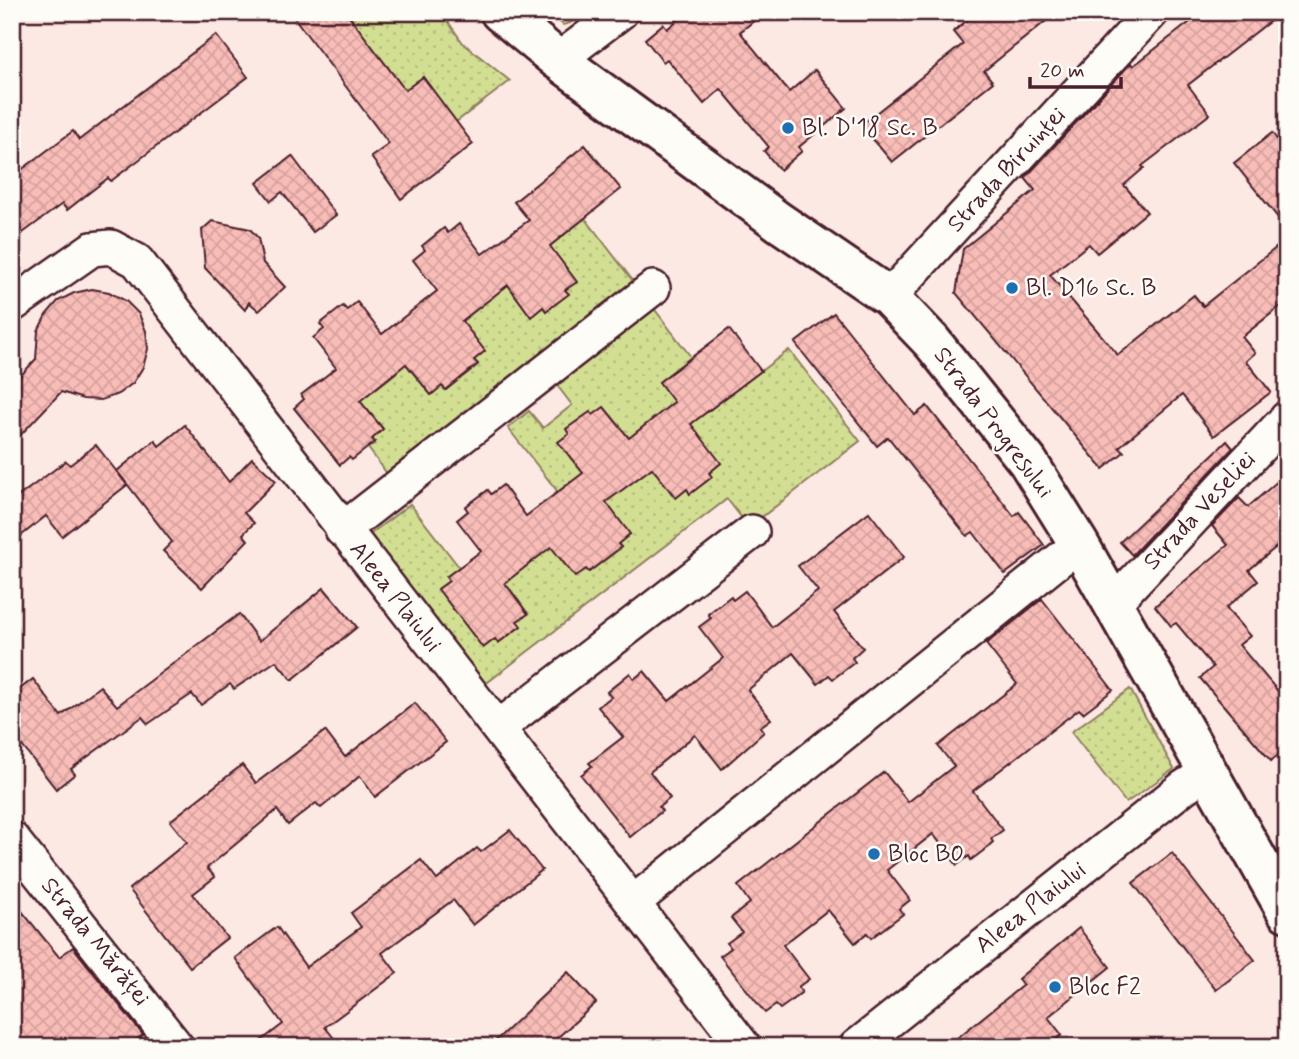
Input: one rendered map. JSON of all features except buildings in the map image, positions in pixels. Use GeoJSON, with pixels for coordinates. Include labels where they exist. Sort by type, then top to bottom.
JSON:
{"type":"FeatureCollection","features":[{"type":"Feature","properties":{"kind":"street","name":"Strada Progresului"},"geometry":{"type":"LineString","coordinates":[[500,12],[558,60],[779,222],[889,297],[932,341],[1028,462],[1079,544],[1287,912]]}},
{"type":"Feature","properties":{"kind":"street"},"geometry":{"type":"LineString","coordinates":[[558,60],[621,12]]}},
{"type":"Feature","properties":{"kind":"street","name":"Strada Biruinței"},"geometry":{"type":"LineString","coordinates":[[889,297],[1091,80],[1140,17]]}},
{"type":"Feature","properties":{"kind":"street","name":"Aleea Plaiului"},"geometry":{"type":"LineString","coordinates":[[12,305],[92,249],[111,247],[136,261],[744,1047]]}},
{"type":"Feature","properties":{"kind":"street"},"geometry":{"type":"LineString","coordinates":[[342,530],[653,288]]}},
{"type":"Feature","properties":{"kind":"street","name":"Strada Veseliei"},"geometry":{"type":"LineString","coordinates":[[1113,604],[1287,418]]}},
{"type":"Feature","properties":{"kind":"street"},"geometry":{"type":"LineString","coordinates":[[499,728],[752,532]]}},
{"type":"Feature","properties":{"kind":"street"},"geometry":{"type":"LineString","coordinates":[[634,902],[1079,544]]}},
{"type":"Feature","properties":{"kind":"street","name":"Aleea Plaiului"},"geometry":{"type":"LineString","coordinates":[[856,1047],[1184,787],[1207,772]]}},
{"type":"Feature","properties":{"kind":"street","name":"Strada Mărăței"},"geometry":{"type":"LineString","coordinates":[[12,839],[177,1047]]}},
{"type":"Feature","properties":{"kind":"green space"},"geometry":{"type":"Polygon","coordinates":[[[346,12],[441,12],[463,43],[510,81],[456,122],[405,90],[346,12]]]}},
{"type":"Feature","properties":{"kind":"green space"},"geometry":{"type":"Polygon","coordinates":[[[549,12],[584,12],[563,25],[549,12]]]}},
{"type":"Feature","properties":{"kind":"green space"},"geometry":{"type":"Polygon","coordinates":[[[585,218],[691,357],[659,382],[677,406],[649,422],[626,445],[622,429],[604,407],[593,415],[590,412],[566,429],[569,434],[559,442],[576,465],[592,473],[574,486],[570,482],[558,492],[508,428],[529,411],[543,428],[572,405],[546,371],[397,487],[368,448],[375,443],[372,439],[383,429],[366,408],[352,399],[369,386],[373,391],[396,373],[391,368],[413,351],[445,390],[478,365],[474,360],[485,351],[468,329],[449,325],[510,278],[514,294],[531,316],[543,307],[546,311],[568,294],[565,290],[576,282],[545,250],[585,218]]]}},
{"type":"Feature","properties":{"kind":"green space"},"geometry":{"type":"Polygon","coordinates":[[[789,350],[860,441],[749,527],[727,499],[484,685],[369,535],[410,504],[459,567],[446,577],[449,581],[438,589],[483,647],[495,639],[498,643],[520,627],[517,621],[528,614],[511,590],[491,585],[557,535],[557,555],[575,577],[586,569],[589,572],[621,548],[618,544],[630,534],[593,507],[634,480],[655,459],[659,477],[675,498],[687,489],[690,493],[712,477],[709,473],[721,463],[684,429],[789,350]]]}},
{"type":"Feature","properties":{"kind":"green space"},"geometry":{"type":"Polygon","coordinates":[[[1130,689],[1174,769],[1126,803],[1071,732],[1130,689]]]}},
{"type":"Feature","properties":{"kind":"place","name":"Bl. D'18 Sc. B"},"geometry":{"type":"Point","coordinates":[788,128]}},
{"type":"Feature","properties":{"kind":"place","name":"Bl. D16 Sc. B"},"geometry":{"type":"Point","coordinates":[1012,288]}},
{"type":"Feature","properties":{"kind":"place","name":"Bloc B0"},"geometry":{"type":"Point","coordinates":[874,854]}},
{"type":"Feature","properties":{"kind":"place","name":"Bloc F2"},"geometry":{"type":"Point","coordinates":[1055,987]}}]}
